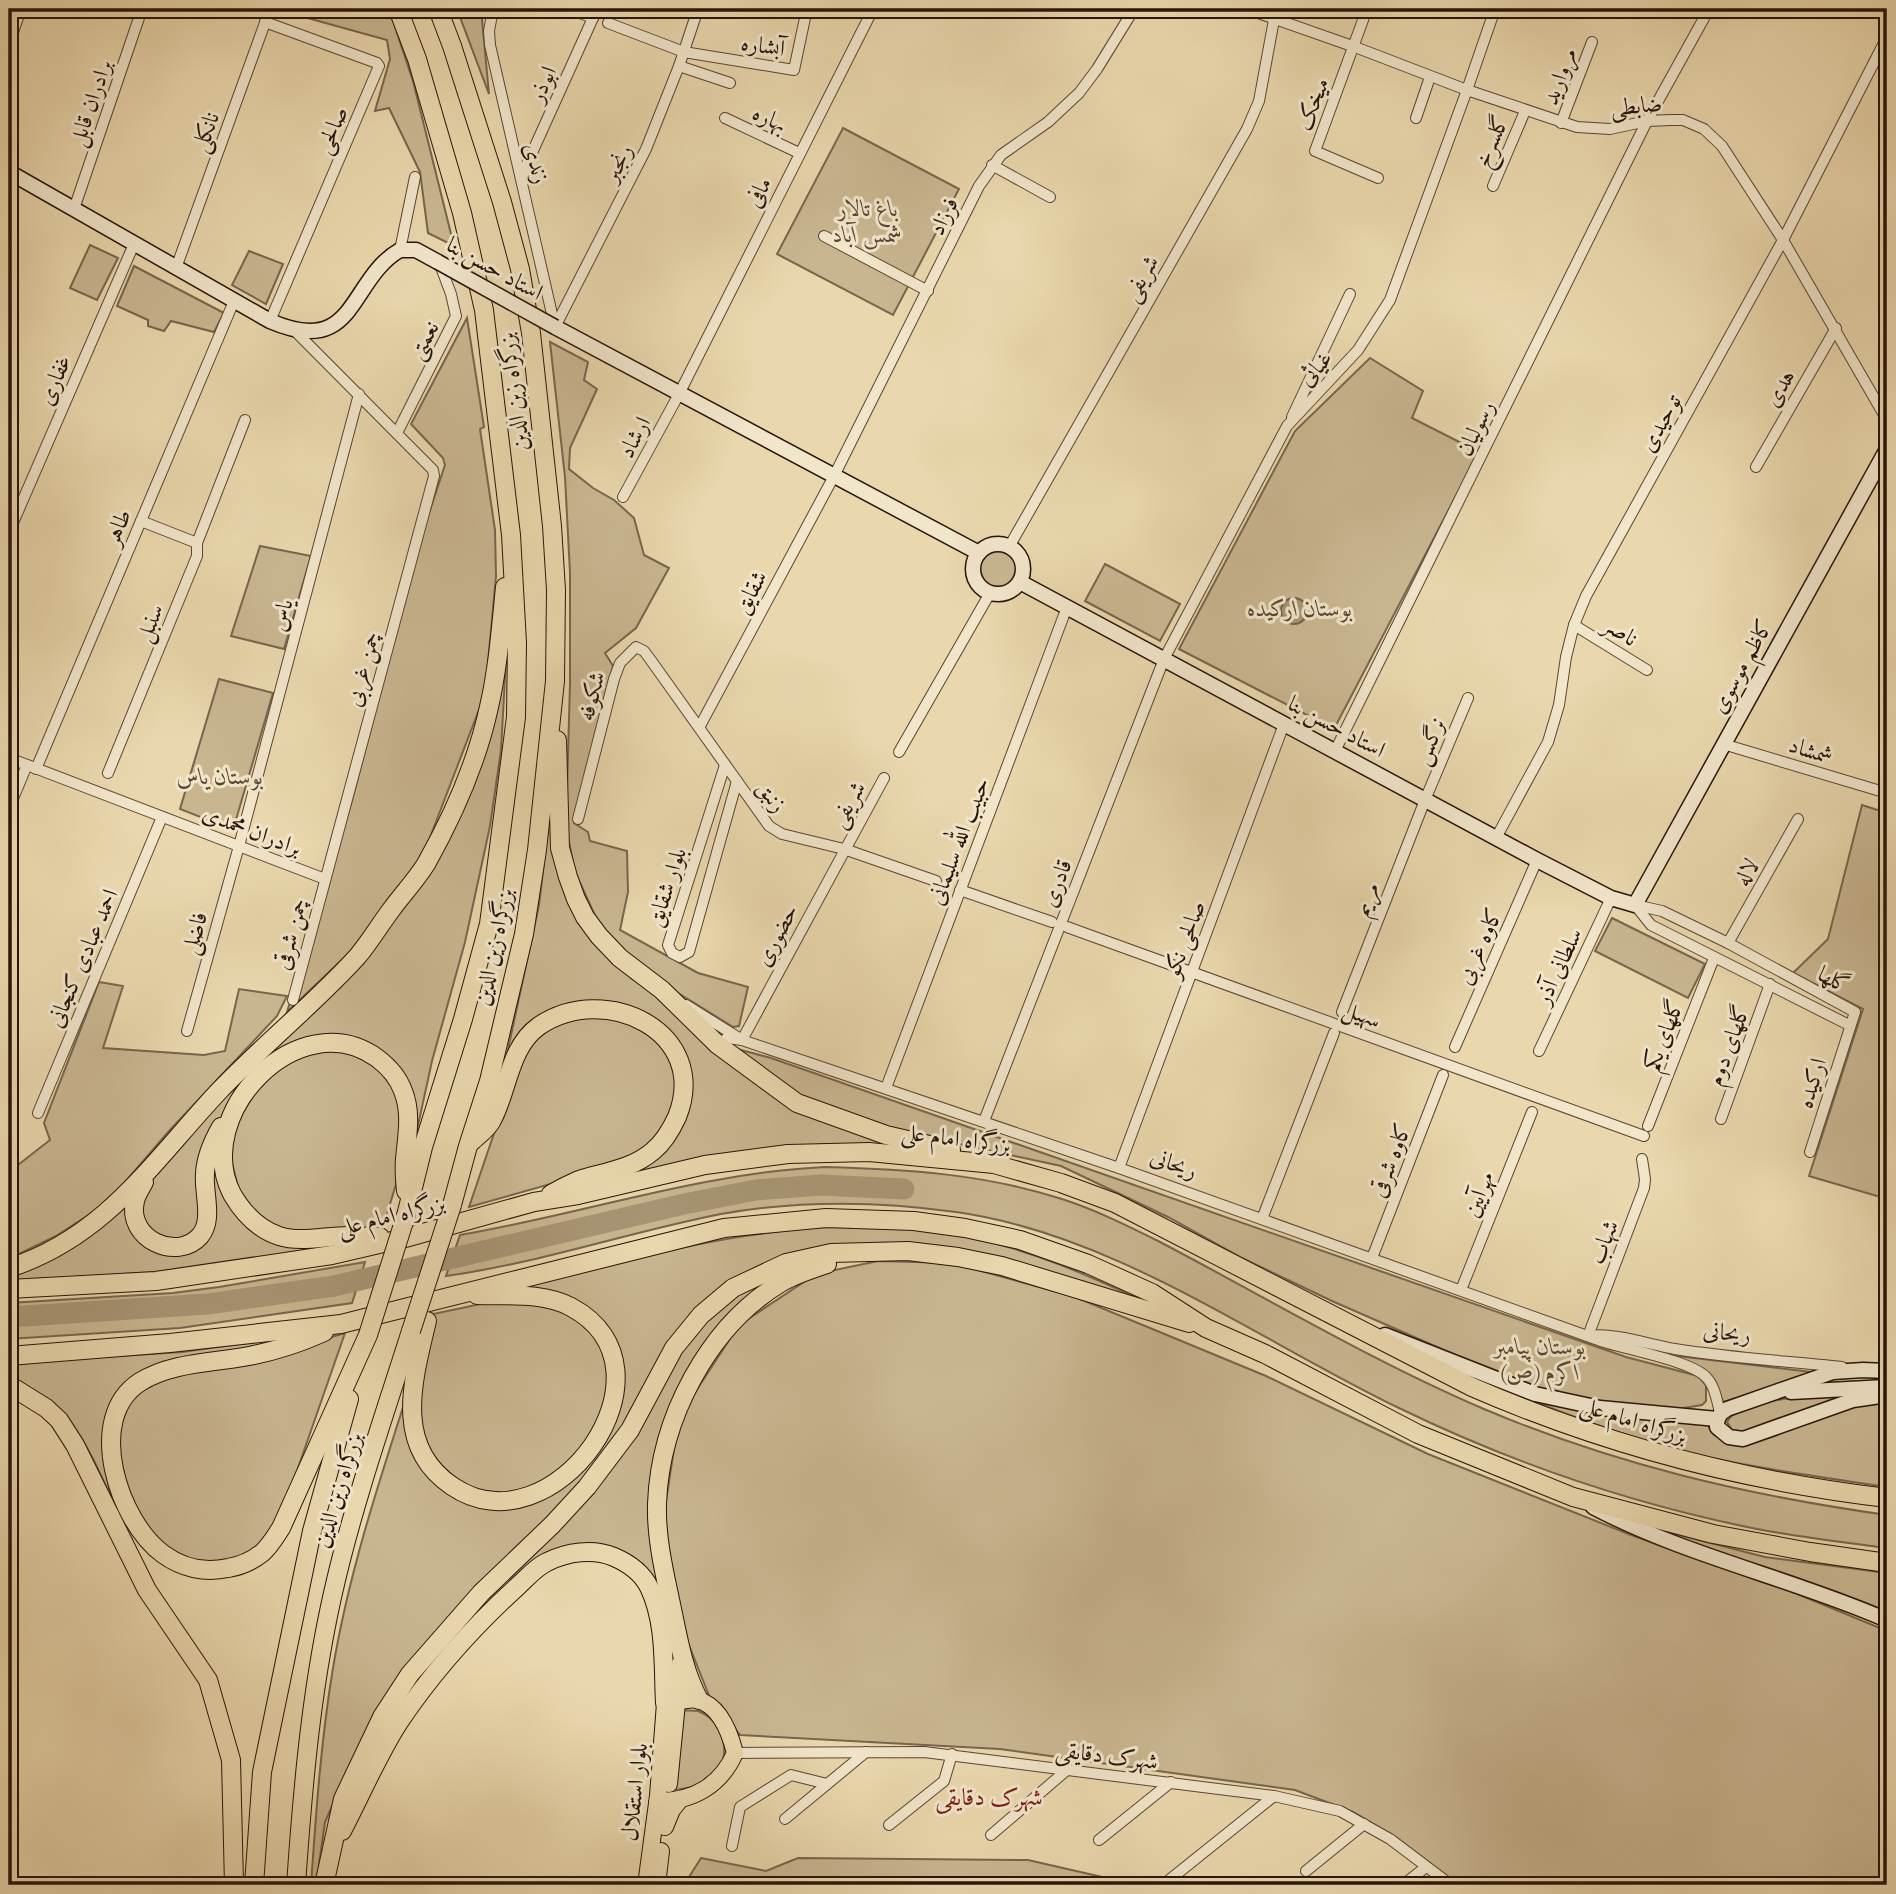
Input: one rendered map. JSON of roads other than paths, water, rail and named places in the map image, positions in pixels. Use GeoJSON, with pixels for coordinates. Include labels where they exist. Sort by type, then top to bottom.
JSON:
{"type":"FeatureCollection","features":[{"type":"Feature","properties":{"kind":"highway","name":"بزرگراه زین الدین"},"geometry":{"type":"LineString","coordinates":[[254,1885],[262,1772],[312,1531],[489,924],[516,717],[517,643],[511,535],[484,310],[463,213],[417,59],[398,9]]}},
{"type":"Feature","properties":{"kind":"highway","name":"بزرگراه زین الدین"},"geometry":{"type":"LineString","coordinates":[[296,1885],[304,1776],[336,1582],[352,1520],[419,1326],[431,1268],[489,1081],[524,934],[537,850],[555,681],[556,590],[552,526],[523,282],[502,202],[438,9]]}},
{"type":"Feature","properties":{"kind":"highway"},"geometry":{"type":"LineString","coordinates":[[9,1268],[53,1250],[89,1228],[110,1211],[220,1090],[358,956],[425,866],[472,766],[489,708],[497,664],[511,535]]}},
{"type":"Feature","properties":{"kind":"highway"},"geometry":{"type":"LineString","coordinates":[[555,681],[560,848],[568,877],[585,917],[599,936],[620,958],[662,990],[718,1045],[797,1104],[874,1131],[933,1145],[994,1164]]}},
{"type":"Feature","properties":{"kind":"highway"},"geometry":{"type":"LineString","coordinates":[[468,1146],[492,1122],[506,1079],[525,1042],[536,1028],[561,1013],[581,1009],[613,1010],[632,1016],[661,1035],[681,1065],[684,1083],[680,1110],[663,1142],[653,1152],[627,1167],[577,1181],[534,1202]]}},
{"type":"Feature","properties":{"kind":"highway"},"geometry":{"type":"LineString","coordinates":[[148,1172],[134,1203],[135,1222],[142,1236],[158,1244],[188,1244],[200,1236],[206,1222],[205,1170],[211,1145],[220,1127],[267,1069],[301,1047],[321,1042],[338,1042],[372,1054],[391,1071],[406,1097],[408,1117],[404,1161],[407,1212]]}},
{"type":"Feature","properties":{"kind":"highway"},"geometry":{"type":"LineString","coordinates":[[234,1110],[223,1144],[224,1171],[228,1186],[239,1206],[255,1223],[274,1234],[290,1239],[347,1236],[405,1238]]}},
{"type":"Feature","properties":{"kind":"highway","name":"بزرگراه امام علی"},"geometry":{"type":"LineString","coordinates":[[9,1289],[156,1281],[332,1255],[534,1202],[578,1195],[705,1165],[788,1154],[869,1152],[994,1164],[1061,1183],[1115,1203],[1472,1387],[1531,1413],[1618,1443],[1751,1477],[1887,1497]]}},
{"type":"Feature","properties":{"kind":"highway"},"geometry":{"type":"LineString","coordinates":[[9,1356],[170,1343],[341,1324],[724,1228],[787,1220],[868,1218],[965,1228],[1020,1240],[1088,1264],[1152,1293],[1206,1328]]}},
{"type":"Feature","properties":{"kind":"highway"},"geometry":{"type":"LineString","coordinates":[[324,1885],[343,1800],[382,1717],[410,1674],[452,1623],[552,1525],[602,1468],[630,1430],[674,1348],[701,1315],[733,1288],[786,1263],[831,1253],[908,1251],[1002,1266],[1206,1328],[1265,1354],[1418,1434],[1573,1497],[1713,1534],[1887,1563]]}},
{"type":"Feature","properties":{"kind":"highway"},"geometry":{"type":"LineString","coordinates":[[699,1700],[681,1656],[662,1556],[657,1504],[670,1432],[683,1396],[700,1365],[726,1331],[757,1301],[783,1282],[808,1270],[867,1252]]}},
{"type":"Feature","properties":{"kind":"highway"},"geometry":{"type":"LineString","coordinates":[[419,1326],[411,1424],[421,1454],[436,1474],[468,1495],[503,1501],[540,1492],[574,1467],[603,1431],[615,1394],[613,1360],[597,1327],[570,1306],[541,1297],[452,1295]]}},
{"type":"Feature","properties":{"kind":"highway"},"geometry":{"type":"LineString","coordinates":[[341,1324],[301,1342],[272,1351],[164,1371],[141,1381],[130,1390],[114,1417],[110,1433],[115,1475],[130,1512],[149,1541],[162,1554],[187,1567],[204,1571],[236,1567],[250,1562],[263,1552],[281,1528],[368,1335]]}},
{"type":"Feature","properties":{"kind":"highway"},"geometry":{"type":"LineString","coordinates":[[9,1385],[46,1408],[59,1420],[75,1445],[147,1590],[208,1680],[231,1760],[234,1885]]}},
{"type":"Feature","properties":{"kind":"highway"},"geometry":{"type":"LineString","coordinates":[[332,1849],[390,1737],[408,1710],[495,1607],[544,1563],[563,1555],[582,1552],[606,1553],[629,1563],[648,1585],[658,1610],[671,1703]]}},
{"type":"Feature","properties":{"kind":"highway"},"geometry":{"type":"LineString","coordinates":[[671,1703],[681,1656]]}},
{"type":"Feature","properties":{"kind":"main road"},"geometry":{"type":"LineString","coordinates":[[9,172],[234,301],[295,331],[316,331],[342,317],[379,270],[400,250]]}},
{"type":"Feature","properties":{"kind":"main road","name":"استاد حسن بنا"},"geometry":{"type":"LineString","coordinates":[[400,250],[416,250],[679,394],[979,553]]}},
{"type":"Feature","properties":{"kind":"main road","name":"کاظم موسوی"},"geometry":{"type":"LineString","coordinates":[[1634,905],[1887,449]]}},
{"type":"Feature","properties":{"kind":"main road"},"geometry":{"type":"LineString","coordinates":[[993,545],[1009,547],[1021,558],[1023,574],[1020,582],[1008,593],[990,593],[978,584],[974,577],[973,568],[979,553],[993,545]]}},
{"type":"Feature","properties":{"kind":"main road","name":"استاد حسن بنا"},"geometry":{"type":"LineString","coordinates":[[1020,582],[1537,860],[1611,898],[1634,905]]}},
{"type":"Feature","properties":{"kind":"main road"},"geometry":{"type":"LineString","coordinates":[[1329,1314],[1535,1394],[1600,1408],[1719,1416]]}},
{"type":"Feature","properties":{"kind":"main road","name":"ریحانی"},"geometry":{"type":"LineString","coordinates":[[1887,1371],[1833,1372],[1719,1416],[1717,1427],[1722,1433],[1735,1439],[1744,1439],[1853,1400],[1887,1395]]}},
{"type":"Feature","properties":{"kind":"main road"},"geometry":{"type":"LineString","coordinates":[[1773,1394],[1887,1387]]}},
{"type":"Feature","properties":{"kind":"main road"},"geometry":{"type":"LineString","coordinates":[[1573,1497],[1629,1527],[1723,1562],[1839,1599],[1887,1620]]}},
{"type":"Feature","properties":{"kind":"main road"},"geometry":{"type":"LineString","coordinates":[[668,1801],[702,1792],[729,1767],[735,1753],[725,1724],[711,1708],[699,1700],[671,1703]]}},
{"type":"Feature","properties":{"kind":"main road","name":"بلوار استقلال"},"geometry":{"type":"LineString","coordinates":[[657,1885],[668,1801],[671,1703]]}},
{"type":"Feature","properties":{"kind":"main road","name":"بلوار استقلال"},"geometry":{"type":"LineString","coordinates":[[646,1885],[668,1801]]}},
{"type":"Feature","properties":{"kind":"street"},"geometry":{"type":"LineString","coordinates":[[9,44],[21,9]]}},
{"type":"Feature","properties":{"kind":"street","name":"برادران قابل"},"geometry":{"type":"LineString","coordinates":[[74,209],[142,9]]}},
{"type":"Feature","properties":{"kind":"street","name":"نانکلی"},"geometry":{"type":"LineString","coordinates":[[176,268],[269,9]]}},
{"type":"Feature","properties":{"kind":"street","name":"زندی"},"geometry":{"type":"LineString","coordinates":[[493,9],[489,31],[491,45],[555,327]]}},
{"type":"Feature","properties":{"kind":"street"},"geometry":{"type":"LineString","coordinates":[[570,9],[595,13]]}},
{"type":"Feature","properties":{"kind":"street","name":"رنجبر"},"geometry":{"type":"LineString","coordinates":[[555,327],[646,149],[698,9]]}},
{"type":"Feature","properties":{"kind":"street","name":"مافی"},"geometry":{"type":"LineString","coordinates":[[679,394],[873,9]]}},
{"type":"Feature","properties":{"kind":"street","name":"فرزاد"},"geometry":{"type":"LineString","coordinates":[[834,476],[992,165],[1008,149],[1048,122],[1079,93],[1134,9]]}},
{"type":"Feature","properties":{"kind":"street","name":"ضابطی"},"geometry":{"type":"LineString","coordinates":[[1247,9],[1276,13],[1430,77],[1561,123],[1610,129],[1647,121],[1683,120],[1704,129],[1715,138],[1783,240],[1887,420]]}},
{"type":"Feature","properties":{"kind":"street"},"geometry":{"type":"LineString","coordinates":[[1355,47],[1367,9]]}},
{"type":"Feature","properties":{"kind":"street","name":"غیاثی"},"geometry":{"type":"LineString","coordinates":[[1164,659],[1287,426],[1358,350],[1390,300],[1495,9]]}},
{"type":"Feature","properties":{"kind":"street","name":"رسولیان"},"geometry":{"type":"LineString","coordinates":[[1335,751],[1647,121],[1709,9]]}},
{"type":"Feature","properties":{"kind":"street","name":"ابوذر"},"geometry":{"type":"LineString","coordinates":[[522,175],[595,13]]}},
{"type":"Feature","properties":{"kind":"street","name":"شریفی"},"geometry":{"type":"LineString","coordinates":[[1009,547],[1247,129],[1259,101],[1276,13]]}},
{"type":"Feature","properties":{"kind":"street","name":"آبشاره"},"geometry":{"type":"LineString","coordinates":[[608,23],[684,52],[794,70],[805,18]]}},
{"type":"Feature","properties":{"kind":"street","name":"صالحی"},"geometry":{"type":"LineString","coordinates":[[265,22],[379,66],[270,321]]}},
{"type":"Feature","properties":{"kind":"street","name":"توحیدی"},"geometry":{"type":"LineString","coordinates":[[1496,838],[1548,742],[1559,705],[1574,625],[1586,596],[1783,240],[1887,37]]}},
{"type":"Feature","properties":{"kind":"street","name":"مروارید"},"geometry":{"type":"LineString","coordinates":[[1561,123],[1592,42]]}},
{"type":"Feature","properties":{"kind":"street","name":"میخک"},"geometry":{"type":"LineString","coordinates":[[1355,47],[1315,151],[1378,178]]}},
{"type":"Feature","properties":{"kind":"street"},"geometry":{"type":"LineString","coordinates":[[679,66],[730,83]]}},
{"type":"Feature","properties":{"kind":"street"},"geometry":{"type":"LineString","coordinates":[[1416,118],[1430,77]]}},
{"type":"Feature","properties":{"kind":"street","name":"گلسرخ"},"geometry":{"type":"LineString","coordinates":[[1493,186],[1525,111]]}},
{"type":"Feature","properties":{"kind":"street","name":"بهاره"},"geometry":{"type":"LineString","coordinates":[[725,118],[799,153]]}},
{"type":"Feature","properties":{"kind":"street"},"geometry":{"type":"LineString","coordinates":[[992,165],[1050,197]]}},
{"type":"Feature","properties":{"kind":"street"},"geometry":{"type":"LineString","coordinates":[[400,250],[415,177]]}},
{"type":"Feature","properties":{"kind":"street"},"geometry":{"type":"LineString","coordinates":[[824,236],[928,291]]}},
{"type":"Feature","properties":{"kind":"street","name":"غفاری"},"geometry":{"type":"LineString","coordinates":[[9,532],[134,244]]}},
{"type":"Feature","properties":{"kind":"street","name":"نعمتی"},"geometry":{"type":"LineString","coordinates":[[397,433],[456,316],[451,294],[438,262]]}},
{"type":"Feature","properties":{"kind":"street"},"geometry":{"type":"LineString","coordinates":[[1287,426],[1350,294]]}},
{"type":"Feature","properties":{"kind":"street","name":"طاهر"},"geometry":{"type":"LineString","coordinates":[[9,808],[31,767],[141,521],[234,301]]}},
{"type":"Feature","properties":{"kind":"street","name":"هدی"},"geometry":{"type":"LineString","coordinates":[[1756,467],[1836,328]]}},
{"type":"Feature","properties":{"kind":"street"},"geometry":{"type":"LineString","coordinates":[[295,331],[397,433]]}},
{"type":"Feature","properties":{"kind":"street","name":"یاس"},"geometry":{"type":"LineString","coordinates":[[239,846],[359,394]]}},
{"type":"Feature","properties":{"kind":"street","name":"ارشاد"},"geometry":{"type":"LineString","coordinates":[[623,498],[679,394]]}},
{"type":"Feature","properties":{"kind":"street","name":"سنبل"},"geometry":{"type":"LineString","coordinates":[[108,773],[197,556],[197,543],[245,420]]}},
{"type":"Feature","properties":{"kind":"street","name":"چمن غربی"},"geometry":{"type":"LineString","coordinates":[[325,879],[430,490],[433,470],[397,433]]}},
{"type":"Feature","properties":{"kind":"street","name":"شقایق"},"geometry":{"type":"LineString","coordinates":[[700,726],[834,476]]}},
{"type":"Feature","properties":{"kind":"street"},"geometry":{"type":"LineString","coordinates":[[141,521],[197,543]]}},
{"type":"Feature","properties":{"kind":"street"},"geometry":{"type":"LineString","coordinates":[[899,752],[990,593]]}},
{"type":"Feature","properties":{"kind":"street","name":"حبیب الله سلیمانی"},"geometry":{"type":"LineString","coordinates":[[886,1088],[1067,607]]}},
{"type":"Feature","properties":{"kind":"street","name":"ناصر"},"geometry":{"type":"LineString","coordinates":[[1574,625],[1647,670]]}},
{"type":"Feature","properties":{"kind":"street","name":"شکوفه"},"geometry":{"type":"LineString","coordinates":[[578,819],[614,679],[620,663],[628,653],[636,647],[644,651],[700,726]]}},
{"type":"Feature","properties":{"kind":"street","name":"قادری"},"geometry":{"type":"LineString","coordinates":[[984,1121],[1164,659]]}},
{"type":"Feature","properties":{"kind":"street","name":"نرگس"},"geometry":{"type":"LineString","coordinates":[[1425,800],[1468,698]]}},
{"type":"Feature","properties":{"kind":"street","name":"صالحی نکو"},"geometry":{"type":"LineString","coordinates":[[1119,1168],[1284,724]]}},
{"type":"Feature","properties":{"kind":"street","name":"زنبق"},"geometry":{"type":"LineString","coordinates":[[700,726],[769,826],[782,834],[844,849]]}},
{"type":"Feature","properties":{"kind":"street","name":"شمشاد"},"geometry":{"type":"LineString","coordinates":[[1723,744],[1887,793]]}},
{"type":"Feature","properties":{"kind":"street","name":"برادران محمدی"},"geometry":{"type":"LineString","coordinates":[[9,758],[325,879]]}},
{"type":"Feature","properties":{"kind":"street","name":"بلوار شقایق"},"geometry":{"type":"LineString","coordinates":[[725,765],[668,945],[672,953],[680,957],[689,953],[737,781]]}},
{"type":"Feature","properties":{"kind":"street","name":"شریفی"},"geometry":{"type":"LineString","coordinates":[[844,849],[884,778]]}},
{"type":"Feature","properties":{"kind":"street","name":"مریم"},"geometry":{"type":"LineString","coordinates":[[1342,1012],[1425,800]]}},
{"type":"Feature","properties":{"kind":"street","name":"احمد عبادی کنجانی"},"geometry":{"type":"LineString","coordinates":[[38,1113],[162,817]]}},
{"type":"Feature","properties":{"kind":"street","name":"لاله"},"geometry":{"type":"LineString","coordinates":[[1728,943],[1798,819]]}},
{"type":"Feature","properties":{"kind":"street","name":"فاضلی"},"geometry":{"type":"LineString","coordinates":[[187,1031],[239,846]]}},
{"type":"Feature","properties":{"kind":"street"},"geometry":{"type":"LineString","coordinates":[[844,849],[936,881]]}},
{"type":"Feature","properties":{"kind":"street","name":"حضوری"},"geometry":{"type":"LineString","coordinates":[[742,1040],[844,849]]}},
{"type":"Feature","properties":{"kind":"street","name":"کاوه غربی"},"geometry":{"type":"LineString","coordinates":[[1455,1047],[1537,860]]}},
{"type":"Feature","properties":{"kind":"street","name":"چمن شرقی"},"geometry":{"type":"LineString","coordinates":[[293,999],[325,879]]}},
{"type":"Feature","properties":{"kind":"street"},"geometry":{"type":"LineString","coordinates":[[960,890],[1052,922]]}},
{"type":"Feature","properties":{"kind":"street","name":"سلطانی آذر"},"geometry":{"type":"LineString","coordinates":[[1539,1051],[1611,898]]}},
{"type":"Feature","properties":{"kind":"street","name":"گلها"},"geometry":{"type":"LineString","coordinates":[[1634,905],[1662,911],[1728,943],[1855,1012],[1849,1024],[1651,925],[1634,905]]}},
{"type":"Feature","properties":{"kind":"street","name":"سهیل"},"geometry":{"type":"LineString","coordinates":[[1067,927],[1644,1136]]}},
{"type":"Feature","properties":{"kind":"street","name":"گلهای یکم"},"geometry":{"type":"LineString","coordinates":[[1648,1126],[1714,958]]}},
{"type":"Feature","properties":{"kind":"street","name":"گلهای دوم"},"geometry":{"type":"LineString","coordinates":[[1721,1119],[1770,984]]}},
{"type":"Feature","properties":{"kind":"street","name":"ریحانی"},"geometry":{"type":"LineString","coordinates":[[662,990],[742,1040],[1119,1168],[1588,1336],[1699,1371],[1712,1385],[1719,1416]]}},
{"type":"Feature","properties":{"kind":"street","name":"ارکیده"},"geometry":{"type":"LineString","coordinates":[[1810,1152],[1849,1024]]}},
{"type":"Feature","properties":{"kind":"street"},"geometry":{"type":"LineString","coordinates":[[1262,1219],[1334,1032]]}},
{"type":"Feature","properties":{"kind":"street"},"geometry":{"type":"LineString","coordinates":[[718,1045],[727,1038],[742,1040]]}},
{"type":"Feature","properties":{"kind":"street","name":"کاوه شرقی"},"geometry":{"type":"LineString","coordinates":[[1372,1258],[1443,1075]]}},
{"type":"Feature","properties":{"kind":"street","name":"مهرآیین"},"geometry":{"type":"LineString","coordinates":[[1461,1290],[1532,1112]]}},
{"type":"Feature","properties":{"kind":"street","name":"شهاب"},"geometry":{"type":"LineString","coordinates":[[1588,1336],[1644,1188],[1642,1159]]}},
{"type":"Feature","properties":{"kind":"street","name":"ریحانی"},"geometry":{"type":"LineString","coordinates":[[1588,1336],[1603,1334],[1679,1350],[1863,1370]]}},
{"type":"Feature","properties":{"kind":"street"},"geometry":{"type":"LineString","coordinates":[[785,1819],[866,1752]]}},
{"type":"Feature","properties":{"kind":"street","name":"شهرک دقایقی"},"geometry":{"type":"LineString","coordinates":[[735,1753],[952,1754],[1274,1796],[1339,1811],[1390,1839],[1451,1885]]}},
{"type":"Feature","properties":{"kind":"street"},"geometry":{"type":"LineString","coordinates":[[889,1825],[944,1781],[952,1754]]}},
{"type":"Feature","properties":{"kind":"street"},"geometry":{"type":"LineString","coordinates":[[991,1835],[1068,1769]]}},
{"type":"Feature","properties":{"kind":"street"},"geometry":{"type":"LineString","coordinates":[[732,1846],[740,1807],[791,1775],[827,1784]]}},
{"type":"Feature","properties":{"kind":"street"},"geometry":{"type":"LineString","coordinates":[[1100,1840],[1171,1782]]}},
{"type":"Feature","properties":{"kind":"street"},"geometry":{"type":"LineString","coordinates":[[1163,1885],[1274,1796]]}},
{"type":"Feature","properties":{"kind":"street"},"geometry":{"type":"LineString","coordinates":[[1306,1871],[1364,1825]]}},
{"type":"Feature","properties":{"kind":"street"},"geometry":{"type":"LineString","coordinates":[[1403,1885],[1426,1867]]}},
{"type":"Feature","properties":{"kind":"waterway"},"geometry":{"type":"LineString","coordinates":[[9,1317],[208,1304],[334,1286],[684,1204],[756,1190],[821,1185],[904,1189]]}},
{"type":"Feature","properties":{"kind":"district","name":"شهرک دقایقی"},"geometry":{"type":"Point","coordinates":[989,1797]}},
{"type":"Feature","properties":{"kind":"park label","name":"باغ تالار شمس آباد"},"geometry":{"type":"Point","coordinates":[868,221]}},
{"type":"Feature","properties":{"kind":"park label","name":"بوستان ارکیده"},"geometry":{"type":"Point","coordinates":[1300,608]}},
{"type":"Feature","properties":{"kind":"park label","name":"بوستان یاس"},"geometry":{"type":"Point","coordinates":[220,776]}},
{"type":"Feature","properties":{"kind":"park label","name":"بوستان پیامبر اکرم (ص)"},"geometry":{"type":"Point","coordinates":[1540,1359]}}]}
